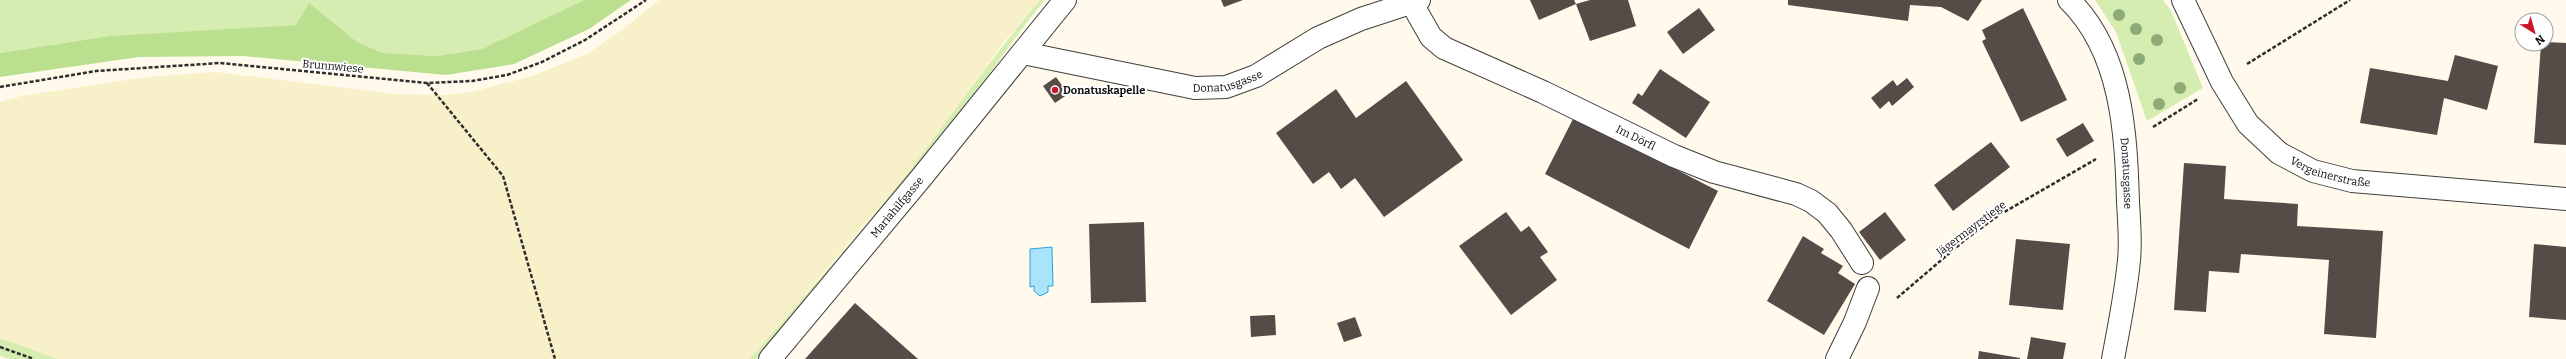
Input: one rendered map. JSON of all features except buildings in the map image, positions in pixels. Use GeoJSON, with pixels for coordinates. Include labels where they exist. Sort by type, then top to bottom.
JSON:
{"type":"FeatureCollection","features":[{"type":"Feature","properties":{"kind":"street","name":"Mariahilfgasse"},"geometry":{"type":"LineString","coordinates":[[770,359],[1065,0]]}},
{"type":"Feature","properties":{"kind":"street","name":"Donatusgasse"},"geometry":{"type":"LineString","coordinates":[[2069,0],[2079,10],[2098,42],[2112,74],[2122,109],[2127,142],[2130,258],[2113,359]]}},
{"type":"Feature","properties":{"kind":"street","name":"Vergeinerstraße"},"geometry":{"type":"LineString","coordinates":[[2183,0],[2222,82],[2248,124],[2278,153],[2313,171],[2352,180],[2566,199]]}},
{"type":"Feature","properties":{"kind":"street","name":"Donatusgasse"},"geometry":{"type":"LineString","coordinates":[[1023,53],[1195,88],[1226,87],[1256,76],[1318,38],[1361,19],[1415,1]]}},
{"type":"Feature","properties":{"kind":"street","name":"Im Dörfl"},"geometry":{"type":"LineString","coordinates":[[1415,1],[1431,37],[1444,48],[1542,92],[1674,156],[1714,172],[1796,194],[1811,201],[1827,213],[1841,230],[1862,264]]}},
{"type":"Feature","properties":{"kind":"street"},"geometry":{"type":"LineString","coordinates":[[1837,359],[1856,322],[1868,288]]}},
{"type":"Feature","properties":{"kind":"path","name":"Brunnwiese"},"geometry":{"type":"LineString","coordinates":[[0,87],[96,71],[220,63],[427,83],[479,80],[507,75],[542,62],[585,40],[646,0]]}},
{"type":"Feature","properties":{"kind":"path"},"geometry":{"type":"LineString","coordinates":[[2249,62],[2350,0]]}},
{"type":"Feature","properties":{"kind":"path"},"geometry":{"type":"LineString","coordinates":[[427,83],[503,176],[556,359]]}},
{"type":"Feature","properties":{"kind":"path"},"geometry":{"type":"LineString","coordinates":[[2149,130],[2198,100]]}},
{"type":"Feature","properties":{"kind":"path","name":"Jägermayrstiege"},"geometry":{"type":"LineString","coordinates":[[1895,299],[1966,239],[1999,215],[2082,167]]}},
{"type":"Feature","properties":{"kind":"path"},"geometry":{"type":"LineString","coordinates":[[0,347],[34,359]]}},
{"type":"Feature","properties":{"kind":"shaded area"},"geometry":{"type":"Polygon","coordinates":[[[659,0],[1040,0],[1004,42],[946,123],[893,191],[750,359],[58,359],[0,338],[0,102],[21,96],[147,77],[216,72],[395,94],[445,95],[472,92],[532,76],[587,54],[622,30],[659,0]]]}},
{"type":"Feature","properties":{"kind":"green space"},"geometry":{"type":"Polygon","coordinates":[[[0,0],[584,0],[482,49],[437,56],[383,53],[357,42],[309,4],[297,25],[109,36],[0,53],[0,0]]]}},
{"type":"Feature","properties":{"kind":"green space"},"geometry":{"type":"Polygon","coordinates":[[[584,0],[631,0],[589,29],[514,64],[446,75],[244,56],[139,57],[0,77],[0,53],[109,36],[296,25],[309,3],[357,42],[383,53],[437,56],[482,49],[584,0]]]}},
{"type":"Feature","properties":{"kind":"green space"},"geometry":{"type":"Polygon","coordinates":[[[1040,0],[1045,0],[932,154],[867,232],[756,359],[750,359],[877,212],[1002,47],[1040,0]]]}},
{"type":"Feature","properties":{"kind":"green space"},"geometry":{"type":"Polygon","coordinates":[[[2095,0],[2163,0],[2171,11],[2203,88],[2147,121],[2116,32],[2095,0]]]}},
{"type":"Feature","properties":{"kind":"green space"},"geometry":{"type":"Polygon","coordinates":[[[0,338],[58,359],[9,359],[0,356],[0,338]]]}},
{"type":"Feature","properties":{"kind":"water"},"geometry":{"type":"Polygon","coordinates":[[[1052,247],[1053,286],[1048,286],[1048,292],[1040,296],[1034,291],[1034,286],[1030,287],[1030,249],[1052,247]]]}},
{"type":"Feature","properties":{"kind":"place","name":"Donatuskapelle"},"geometry":{"type":"Point","coordinates":[1055,90]}}]}
